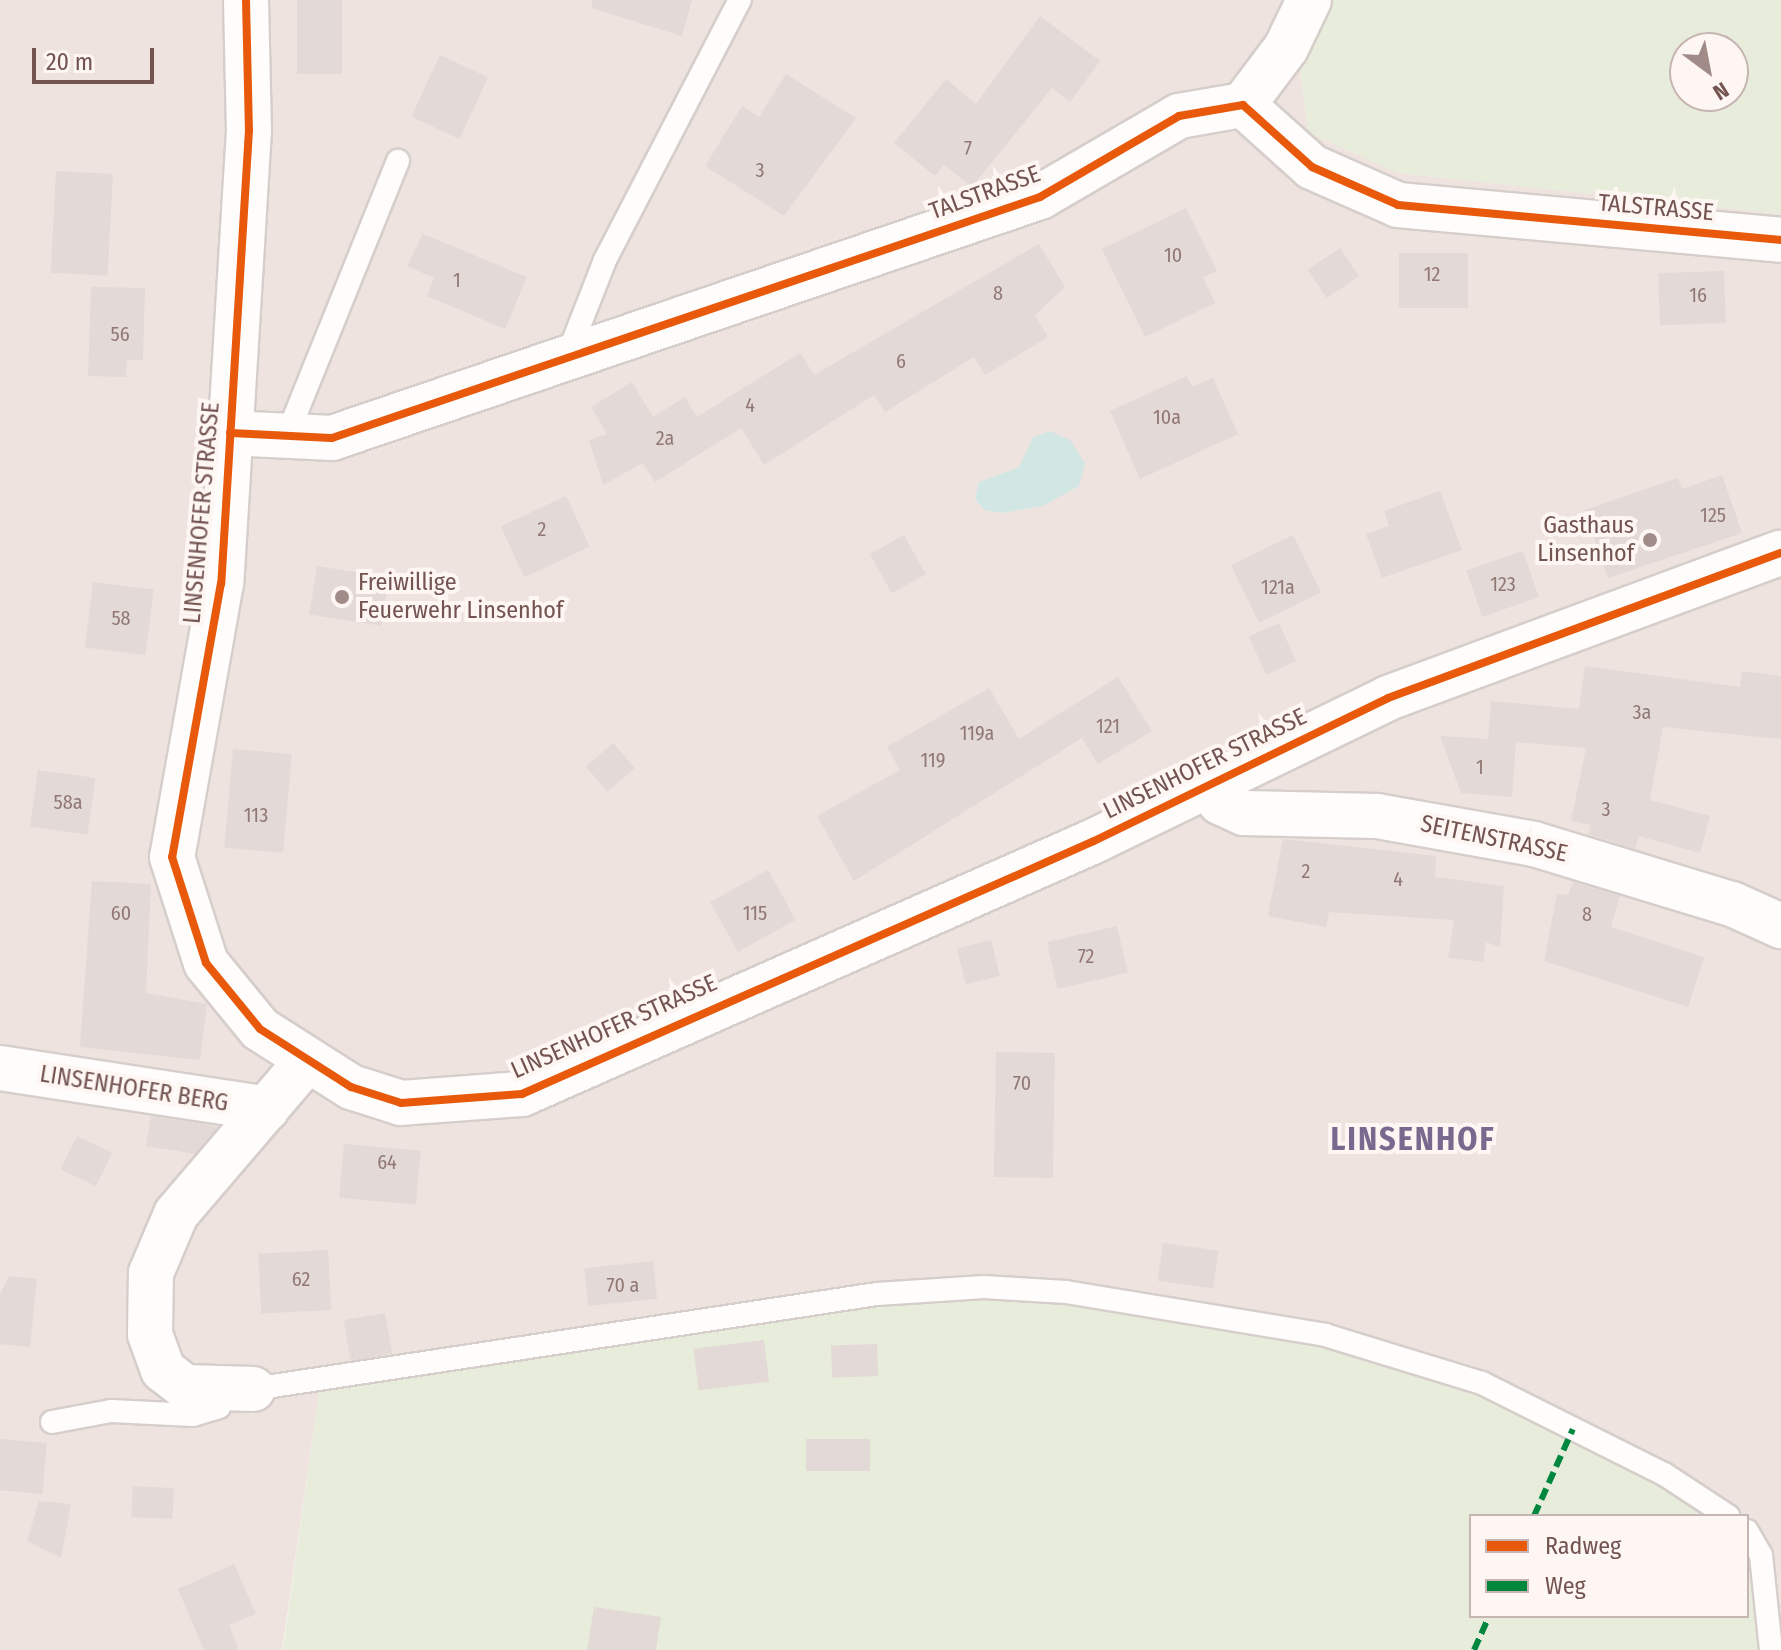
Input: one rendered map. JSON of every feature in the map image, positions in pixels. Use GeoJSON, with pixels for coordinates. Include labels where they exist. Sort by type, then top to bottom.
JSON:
{"type":"FeatureCollection","features":[{"type":"Feature","properties":{"kind":"street","name":"LINSENHOFER STRASSE"},"geometry":{"type":"LineString","coordinates":[[246,0],[249,130],[221,583],[172,857],[206,963],[260,1029],[306,1062],[351,1087],[401,1103],[522,1094],[1208,785],[1388,698],[1781,553]]}},
{"type":"Feature","properties":{"kind":"street"},"geometry":{"type":"LineString","coordinates":[[1243,105],[1286,48],[1309,0]]}},
{"type":"Feature","properties":{"kind":"street","name":"TALSTRASSE"},"geometry":{"type":"LineString","coordinates":[[230,433],[332,438],[1040,197],[1179,116],[1243,105],[1312,167],[1398,205],[1781,240]]}},
{"type":"Feature","properties":{"kind":"street","name":"SEITENSTRASSE"},"geometry":{"type":"LineString","coordinates":[[1208,785],[1220,802],[1244,813],[1377,816],[1534,844],[1732,904],[1781,926]]}},
{"type":"Feature","properties":{"kind":"street","name":"LINSENHOFER BERG"},"geometry":{"type":"LineString","coordinates":[[239,1389],[185,1387],[163,1370],[150,1334],[151,1273],[176,1214],[306,1062]]}},
{"type":"Feature","properties":{"kind":"street","name":"LINSENHOFER BERG"},"geometry":{"type":"LineString","coordinates":[[0,1068],[267,1109]]}},
{"type":"Feature","properties":{"kind":"lane"},"geometry":{"type":"LineString","coordinates":[[567,358],[605,260],[740,0]]}},
{"type":"Feature","properties":{"kind":"lane"},"geometry":{"type":"LineString","coordinates":[[286,438],[398,161]]}},
{"type":"Feature","properties":{"kind":"lane"},"geometry":{"type":"LineString","coordinates":[[52,1422],[111,1411],[193,1415],[219,1407],[239,1389],[877,1294],[984,1287],[1066,1292],[1325,1335],[1482,1383],[1664,1474],[1725,1514]]}},
{"type":"Feature","properties":{"kind":"lane"},"geometry":{"type":"LineString","coordinates":[[1749,1534],[1761,1555],[1771,1650]]}},
{"type":"Feature","properties":{"kind":"shaded area"},"geometry":{"type":"Polygon","coordinates":[[[0,0],[1331,0],[1300,66],[1308,132],[1398,173],[1781,214],[1781,1650],[1749,1514],[321,1380],[282,1650],[0,1650],[0,0]]]}},
{"type":"Feature","properties":{"kind":"shaded area"},"geometry":{"type":"Polygon","coordinates":[[[1050,431],[1070,440],[1085,463],[1079,486],[1043,506],[1001,513],[984,510],[975,499],[979,482],[1019,467],[1033,437],[1050,431]]]}},
{"type":"Feature","properties":{"kind":"green space"},"geometry":{"type":"Polygon","coordinates":[[[1331,0],[1781,0],[1781,214],[1398,173],[1308,132],[1300,66],[1331,0]]]}},
{"type":"Feature","properties":{"kind":"green space"},"geometry":{"type":"Polygon","coordinates":[[[877,1294],[1148,1303],[1482,1383],[1722,1514],[1469,1514],[1469,1618],[1749,1618],[1749,1541],[1771,1650],[283,1650],[321,1380],[877,1294]]]}},
{"type":"Feature","properties":{"kind":"building"},"geometry":{"type":"Polygon","coordinates":[[[297,0],[342,0],[342,74],[297,74],[297,0]]]}},
{"type":"Feature","properties":{"kind":"building"},"geometry":{"type":"Polygon","coordinates":[[[593,0],[692,0],[682,36],[591,8],[593,0]]]}},
{"type":"Feature","properties":{"kind":"building"},"geometry":{"type":"Polygon","coordinates":[[[1040,16],[1100,61],[1070,102],[1052,88],[972,187],[944,165],[935,176],[894,143],[946,79],[976,104],[1040,16]]]}},
{"type":"Feature","properties":{"kind":"building"},"geometry":{"type":"Polygon","coordinates":[[[440,55],[488,77],[459,139],[411,117],[440,55]]]}},
{"type":"Feature","properties":{"kind":"building"},"geometry":{"type":"Polygon","coordinates":[[[786,74],[856,118],[784,216],[705,166],[742,106],[759,117],[786,74]]]}},
{"type":"Feature","properties":{"kind":"building"},"geometry":{"type":"Polygon","coordinates":[[[56,171],[113,174],[108,276],[51,273],[56,171]]]}},
{"type":"Feature","properties":{"kind":"building"},"geometry":{"type":"Polygon","coordinates":[[[1186,208],[1217,271],[1203,277],[1215,303],[1145,337],[1102,249],[1186,208]]]}},
{"type":"Feature","properties":{"kind":"building"},"geometry":{"type":"Polygon","coordinates":[[[423,234],[527,277],[505,329],[427,296],[434,278],[407,266],[423,234]]]}},
{"type":"Feature","properties":{"kind":"building"},"geometry":{"type":"Polygon","coordinates":[[[1039,244],[1065,287],[1035,315],[1048,337],[985,375],[974,357],[885,412],[874,395],[764,465],[741,428],[655,482],[643,463],[603,485],[589,440],[607,434],[591,407],[632,382],[653,417],[685,397],[697,417],[800,353],[814,375],[1039,244]]]}},
{"type":"Feature","properties":{"kind":"building"},"geometry":{"type":"Polygon","coordinates":[[[1340,248],[1359,276],[1327,298],[1308,270],[1340,248]]]}},
{"type":"Feature","properties":{"kind":"building"},"geometry":{"type":"Polygon","coordinates":[[[1399,253],[1468,253],[1468,308],[1399,308],[1399,253]]]}},
{"type":"Feature","properties":{"kind":"building"},"geometry":{"type":"Polygon","coordinates":[[[1724,271],[1726,323],[1660,325],[1658,273],[1724,271]]]}},
{"type":"Feature","properties":{"kind":"building"},"geometry":{"type":"Polygon","coordinates":[[[91,287],[145,288],[143,360],[127,360],[126,377],[88,376],[91,287]]]}},
{"type":"Feature","properties":{"kind":"building"},"geometry":{"type":"Polygon","coordinates":[[[1187,376],[1192,387],[1213,378],[1238,434],[1140,479],[1110,411],[1187,376]]]}},
{"type":"Feature","properties":{"kind":"building"},"geometry":{"type":"Polygon","coordinates":[[[1722,475],[1742,533],[1608,578],[1585,510],[1678,478],[1682,489],[1722,475]]]}},
{"type":"Feature","properties":{"kind":"building"},"geometry":{"type":"Polygon","coordinates":[[[1440,491],[1462,550],[1382,578],[1366,534],[1389,526],[1384,511],[1440,491]]]}},
{"type":"Feature","properties":{"kind":"building"},"geometry":{"type":"Polygon","coordinates":[[[566,496],[590,547],[524,577],[501,526],[566,496]]]}},
{"type":"Feature","properties":{"kind":"building"},"geometry":{"type":"Polygon","coordinates":[[[904,535],[926,574],[892,593],[870,554],[904,535]]]}},
{"type":"Feature","properties":{"kind":"building"},"geometry":{"type":"Polygon","coordinates":[[[1293,535],[1321,593],[1259,623],[1231,565],[1293,535]]]}},
{"type":"Feature","properties":{"kind":"building"},"geometry":{"type":"Polygon","coordinates":[[[1523,551],[1539,597],[1482,617],[1466,571],[1523,551]]]}},
{"type":"Feature","properties":{"kind":"building"},"geometry":{"type":"Polygon","coordinates":[[[317,566],[389,577],[381,626],[309,614],[317,566]]]}},
{"type":"Feature","properties":{"kind":"building"},"geometry":{"type":"Polygon","coordinates":[[[93,582],[154,589],[146,655],[85,648],[93,582]]]}},
{"type":"Feature","properties":{"kind":"building"},"geometry":{"type":"Polygon","coordinates":[[[1279,623],[1296,661],[1266,675],[1249,636],[1279,623]]]}},
{"type":"Feature","properties":{"kind":"building"},"geometry":{"type":"Polygon","coordinates":[[[1585,666],[1740,687],[1742,671],[1781,676],[1781,739],[1663,727],[1650,800],[1710,816],[1700,853],[1639,836],[1635,849],[1588,834],[1591,825],[1571,821],[1586,748],[1516,742],[1512,797],[1461,793],[1440,736],[1488,739],[1491,701],[1579,709],[1585,666]]]}},
{"type":"Feature","properties":{"kind":"building"},"geometry":{"type":"Polygon","coordinates":[[[1118,677],[1152,731],[1098,764],[1082,738],[854,881],[817,816],[900,770],[887,747],[989,688],[1019,739],[1118,677]]]}},
{"type":"Feature","properties":{"kind":"building"},"geometry":{"type":"Polygon","coordinates":[[[613,743],[635,768],[607,792],[586,767],[613,743]]]}},
{"type":"Feature","properties":{"kind":"building"},"geometry":{"type":"Polygon","coordinates":[[[233,749],[292,754],[283,853],[224,848],[233,749]]]}},
{"type":"Feature","properties":{"kind":"building"},"geometry":{"type":"Polygon","coordinates":[[[38,770],[95,778],[88,835],[30,826],[38,770]]]}},
{"type":"Feature","properties":{"kind":"building"},"geometry":{"type":"Polygon","coordinates":[[[1283,839],[1436,856],[1435,877],[1504,886],[1500,947],[1486,942],[1483,962],[1448,958],[1454,920],[1329,912],[1326,927],[1268,916],[1283,839]]]}},
{"type":"Feature","properties":{"kind":"building"},"geometry":{"type":"Polygon","coordinates":[[[768,870],[796,920],[738,952],[710,902],[768,870]]]}},
{"type":"Feature","properties":{"kind":"building"},"geometry":{"type":"Polygon","coordinates":[[[92,881],[151,884],[146,993],[207,1004],[200,1060],[80,1047],[92,881]]]}},
{"type":"Feature","properties":{"kind":"building"},"geometry":{"type":"Polygon","coordinates":[[[1573,882],[1620,896],[1611,927],[1704,957],[1688,1007],[1544,961],[1557,894],[1568,895],[1573,882]]]}},
{"type":"Feature","properties":{"kind":"building"},"geometry":{"type":"Polygon","coordinates":[[[1117,926],[1128,973],[1058,989],[1047,942],[1117,926]]]}},
{"type":"Feature","properties":{"kind":"building"},"geometry":{"type":"Polygon","coordinates":[[[991,940],[1000,976],[966,984],[957,948],[991,940]]]}},
{"type":"Feature","properties":{"kind":"building"},"geometry":{"type":"Polygon","coordinates":[[[996,1052],[1055,1053],[1053,1178],[994,1177],[996,1052]]]}},
{"type":"Feature","properties":{"kind":"building"},"geometry":{"type":"Polygon","coordinates":[[[151,1116],[218,1127],[195,1154],[146,1146],[151,1116]]]}},
{"type":"Feature","properties":{"kind":"building"},"geometry":{"type":"Polygon","coordinates":[[[77,1136],[112,1153],[96,1186],[61,1169],[77,1136]]]}},
{"type":"Feature","properties":{"kind":"building"},"geometry":{"type":"Polygon","coordinates":[[[344,1144],[421,1151],[416,1205],[339,1198],[344,1144]]]}},
{"type":"Feature","properties":{"kind":"building"},"geometry":{"type":"Polygon","coordinates":[[[1163,1243],[1218,1251],[1213,1288],[1158,1281],[1163,1243]]]}},
{"type":"Feature","properties":{"kind":"building"},"geometry":{"type":"Polygon","coordinates":[[[328,1250],[331,1310],[261,1314],[258,1254],[328,1250]]]}},
{"type":"Feature","properties":{"kind":"building"},"geometry":{"type":"Polygon","coordinates":[[[653,1261],[657,1299],[588,1306],[584,1268],[653,1261]]]}},
{"type":"Feature","properties":{"kind":"building"},"geometry":{"type":"Polygon","coordinates":[[[9,1276],[37,1279],[30,1347],[0,1344],[0,1295],[9,1276]]]}},
{"type":"Feature","properties":{"kind":"building"},"geometry":{"type":"Polygon","coordinates":[[[385,1313],[392,1353],[351,1361],[344,1320],[385,1313]]]}},
{"type":"Feature","properties":{"kind":"building"},"geometry":{"type":"Polygon","coordinates":[[[764,1340],[769,1382],[699,1390],[694,1349],[764,1340]]]}},
{"type":"Feature","properties":{"kind":"building"},"geometry":{"type":"Polygon","coordinates":[[[877,1344],[878,1376],[832,1378],[831,1346],[877,1344]]]}},
{"type":"Feature","properties":{"kind":"building"},"geometry":{"type":"Polygon","coordinates":[[[0,1439],[47,1443],[42,1494],[0,1490],[0,1439]]]}},
{"type":"Feature","properties":{"kind":"building"},"geometry":{"type":"Polygon","coordinates":[[[806,1439],[870,1439],[870,1471],[806,1471],[806,1439]]]}},
{"type":"Feature","properties":{"kind":"building"},"geometry":{"type":"Polygon","coordinates":[[[133,1486],[174,1488],[172,1519],[131,1517],[133,1486]]]}},
{"type":"Feature","properties":{"kind":"building"},"geometry":{"type":"Polygon","coordinates":[[[39,1501],[71,1504],[61,1558],[27,1541],[39,1501]]]}},
{"type":"Feature","properties":{"kind":"building"},"geometry":{"type":"Polygon","coordinates":[[[234,1564],[256,1614],[229,1625],[239,1650],[204,1650],[178,1589],[234,1564]]]}},
{"type":"Feature","properties":{"kind":"building"},"geometry":{"type":"Polygon","coordinates":[[[594,1607],[661,1617],[656,1650],[587,1650],[594,1607]]]}},
{"type":"Feature","properties":{"kind":"marked path"},"geometry":{"type":"LineString","coordinates":[[1535,1514],[1573,1429]]}},
{"type":"Feature","properties":{"kind":"marked path"},"geometry":{"type":"LineString","coordinates":[[1474,1650],[1488,1618]]}},
{"type":"Feature","properties":{"kind":"cycle path"},"geometry":{"type":"LineString","coordinates":[[246,0],[249,130],[221,583],[172,857],[206,963],[260,1029],[351,1087],[401,1103],[522,1094],[1094,841],[1388,698],[1781,553]]}},
{"type":"Feature","properties":{"kind":"cycle path"},"geometry":{"type":"LineString","coordinates":[[230,433],[332,438],[1040,197],[1179,116],[1243,105],[1312,167],[1398,205],[1781,240]]}},
{"type":"Feature","properties":{"kind":"place","name":"Gasthaus Linsenhof"},"geometry":{"type":"Point","coordinates":[1650,540]}},
{"type":"Feature","properties":{"kind":"place","name":"Freiwillige Feuerwehr Linsenhof"},"geometry":{"type":"Point","coordinates":[342,597]}},
{"type":"Feature","properties":{"kind":"district","name":"LINSENHOF"},"geometry":{"type":"Point","coordinates":[1413,1139]}}]}
